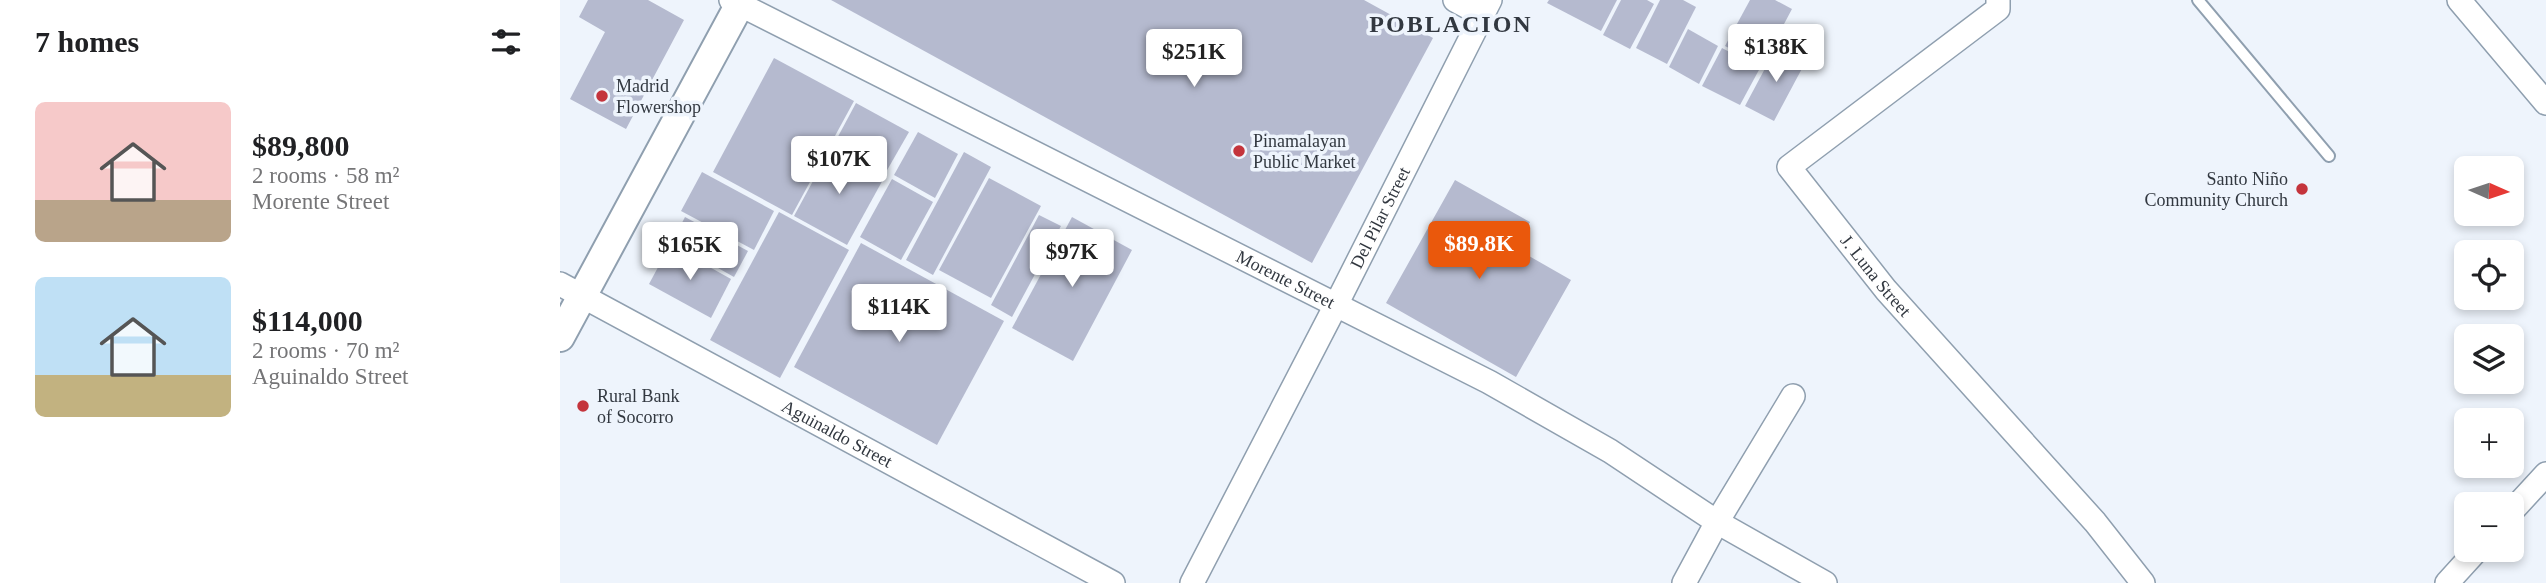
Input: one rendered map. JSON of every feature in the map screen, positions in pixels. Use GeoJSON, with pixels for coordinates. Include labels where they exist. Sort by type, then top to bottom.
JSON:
{"type":"FeatureCollection","features":[{"type":"Feature","properties":{"kind":"street"},"geometry":{"type":"LineString","coordinates":[[1455,0],[1486,7]]}},
{"type":"Feature","properties":{"kind":"street","name":"J. Luna Street"},"geometry":{"type":"LineString","coordinates":[[1998,0],[1998,9],[1789,167],[1886,290],[2095,522],[2143,583]]}},
{"type":"Feature","properties":{"kind":"street"},"geometry":{"type":"LineString","coordinates":[[2459,0],[2546,103]]}},
{"type":"Feature","properties":{"kind":"street"},"geometry":{"type":"LineString","coordinates":[[560,337],[572,290],[738,1]]}},
{"type":"Feature","properties":{"kind":"street","name":"Morente Street"},"geometry":{"type":"LineString","coordinates":[[738,1],[1489,382],[1610,450],[1717,522],[1825,583]]}},
{"type":"Feature","properties":{"kind":"street","name":"Del Pilar Street"},"geometry":{"type":"LineString","coordinates":[[1192,583],[1486,7]]}},
{"type":"Feature","properties":{"kind":"street","name":"Aguinaldo Street"},"geometry":{"type":"LineString","coordinates":[[572,290],[1113,583]]}},
{"type":"Feature","properties":{"kind":"street"},"geometry":{"type":"LineString","coordinates":[[1684,583],[1717,522],[1793,396]]}},
{"type":"Feature","properties":{"kind":"street"},"geometry":{"type":"LineString","coordinates":[[2524,498],[2546,474]]}},
{"type":"Feature","properties":{"kind":"street"},"geometry":{"type":"LineString","coordinates":[[2447,583],[2466,562]]}},
{"type":"Feature","properties":{"kind":"lane"},"geometry":{"type":"LineString","coordinates":[[2198,0],[2329,156]]}},
{"type":"Feature","properties":{"kind":"building"},"geometry":{"type":"Polygon","coordinates":[[[588,0],[648,0],[684,20],[626,129],[570,99],[605,32],[579,17],[588,0]]]}},
{"type":"Feature","properties":{"kind":"building","name":"Pinamalayan Public Market"},"geometry":{"type":"Polygon","coordinates":[[[831,0],[1364,0],[1433,38],[1312,263],[831,0]]]}},
{"type":"Feature","properties":{"kind":"building"},"geometry":{"type":"Polygon","coordinates":[[[1549,0],[1617,0],[1601,31],[1547,3],[1549,0]]]}},
{"type":"Feature","properties":{"kind":"building"},"geometry":{"type":"Polygon","coordinates":[[[1621,0],[1647,0],[1654,4],[1630,49],[1603,35],[1621,0]]]}},
{"type":"Feature","properties":{"kind":"building"},"geometry":{"type":"Polygon","coordinates":[[[1660,0],[1683,0],[1696,7],[1667,64],[1636,48],[1660,0]]]}},
{"type":"Feature","properties":{"kind":"building"},"geometry":{"type":"Polygon","coordinates":[[[1750,0],[1775,0],[1792,9],[1762,65],[1725,46],[1750,0]]]}},
{"type":"Feature","properties":{"kind":"building"},"geometry":{"type":"Polygon","coordinates":[[[1688,29],[1718,46],[1699,84],[1669,67],[1688,29]]]}},
{"type":"Feature","properties":{"kind":"building"},"geometry":{"type":"Polygon","coordinates":[[[1777,46],[1806,61],[1774,121],[1745,106],[1777,46]]]}},
{"type":"Feature","properties":{"kind":"building"},"geometry":{"type":"Polygon","coordinates":[[[1722,48],[1760,68],[1740,105],[1702,86],[1722,48]]]}},
{"type":"Feature","properties":{"kind":"building"},"geometry":{"type":"Polygon","coordinates":[[[774,58],[854,101],[792,215],[713,172],[774,58]]]}},
{"type":"Feature","properties":{"kind":"building"},"geometry":{"type":"Polygon","coordinates":[[[856,103],[909,132],[886,172],[834,144],[856,103]]]}},
{"type":"Feature","properties":{"kind":"building"},"geometry":{"type":"Polygon","coordinates":[[[918,132],[958,154],[935,198],[894,175],[918,132]]]}},
{"type":"Feature","properties":{"kind":"building"},"geometry":{"type":"Polygon","coordinates":[[[832,146],[885,176],[847,245],[794,216],[832,146]]]}},
{"type":"Feature","properties":{"kind":"building"},"geometry":{"type":"Polygon","coordinates":[[[964,152],[991,167],[933,275],[906,260],[964,152]]]}},
{"type":"Feature","properties":{"kind":"building"},"geometry":{"type":"Polygon","coordinates":[[[702,172],[774,211],[754,250],[681,211],[702,172]]]}},
{"type":"Feature","properties":{"kind":"building"},"geometry":{"type":"Polygon","coordinates":[[[989,178],[1041,206],[991,298],[939,270],[989,178]]]}},
{"type":"Feature","properties":{"kind":"building"},"geometry":{"type":"Polygon","coordinates":[[[892,179],[933,202],[901,260],[860,237],[892,179]]]}},
{"type":"Feature","properties":{"kind":"building"},"geometry":{"type":"Polygon","coordinates":[[[1455,180],[1530,222],[1515,248],[1571,280],[1516,377],[1386,303],[1455,180]]]}},
{"type":"Feature","properties":{"kind":"building"},"geometry":{"type":"Polygon","coordinates":[[[779,212],[849,250],[780,378],[710,340],[779,212]]]}},
{"type":"Feature","properties":{"kind":"building"},"geometry":{"type":"Polygon","coordinates":[[[1039,215],[1061,226],[1012,317],[991,305],[1039,215]]]}},
{"type":"Feature","properties":{"kind":"building"},"geometry":{"type":"Polygon","coordinates":[[[685,217],[748,251],[734,277],[672,242],[685,217]]]}},
{"type":"Feature","properties":{"kind":"building"},"geometry":{"type":"Polygon","coordinates":[[[1072,217],[1132,250],[1073,361],[1012,328],[1072,217]]]}},
{"type":"Feature","properties":{"kind":"building"},"geometry":{"type":"Polygon","coordinates":[[[861,243],[1004,321],[937,445],[794,367],[861,243]]]}},
{"type":"Feature","properties":{"kind":"building"},"geometry":{"type":"Polygon","coordinates":[[[670,245],[731,279],[711,318],[649,284],[670,245]]]}},
{"type":"Feature","properties":{"kind":"place","name":"Madrid Flowershop"},"geometry":{"type":"Point","coordinates":[602,96]}},
{"type":"Feature","properties":{"kind":"place","name":"Pinamalayan Public Market"},"geometry":{"type":"Point","coordinates":[1239,151]}},
{"type":"Feature","properties":{"kind":"place","name":"Santo Niño Community Church"},"geometry":{"type":"Point","coordinates":[2302,189]}},
{"type":"Feature","properties":{"kind":"place","name":"Rural Bank of Socorro"},"geometry":{"type":"Point","coordinates":[583,406]}},
{"type":"Feature","properties":{"kind":"district","name":"POBLACION"},"geometry":{"type":"Point","coordinates":[1451,24]}}]}
